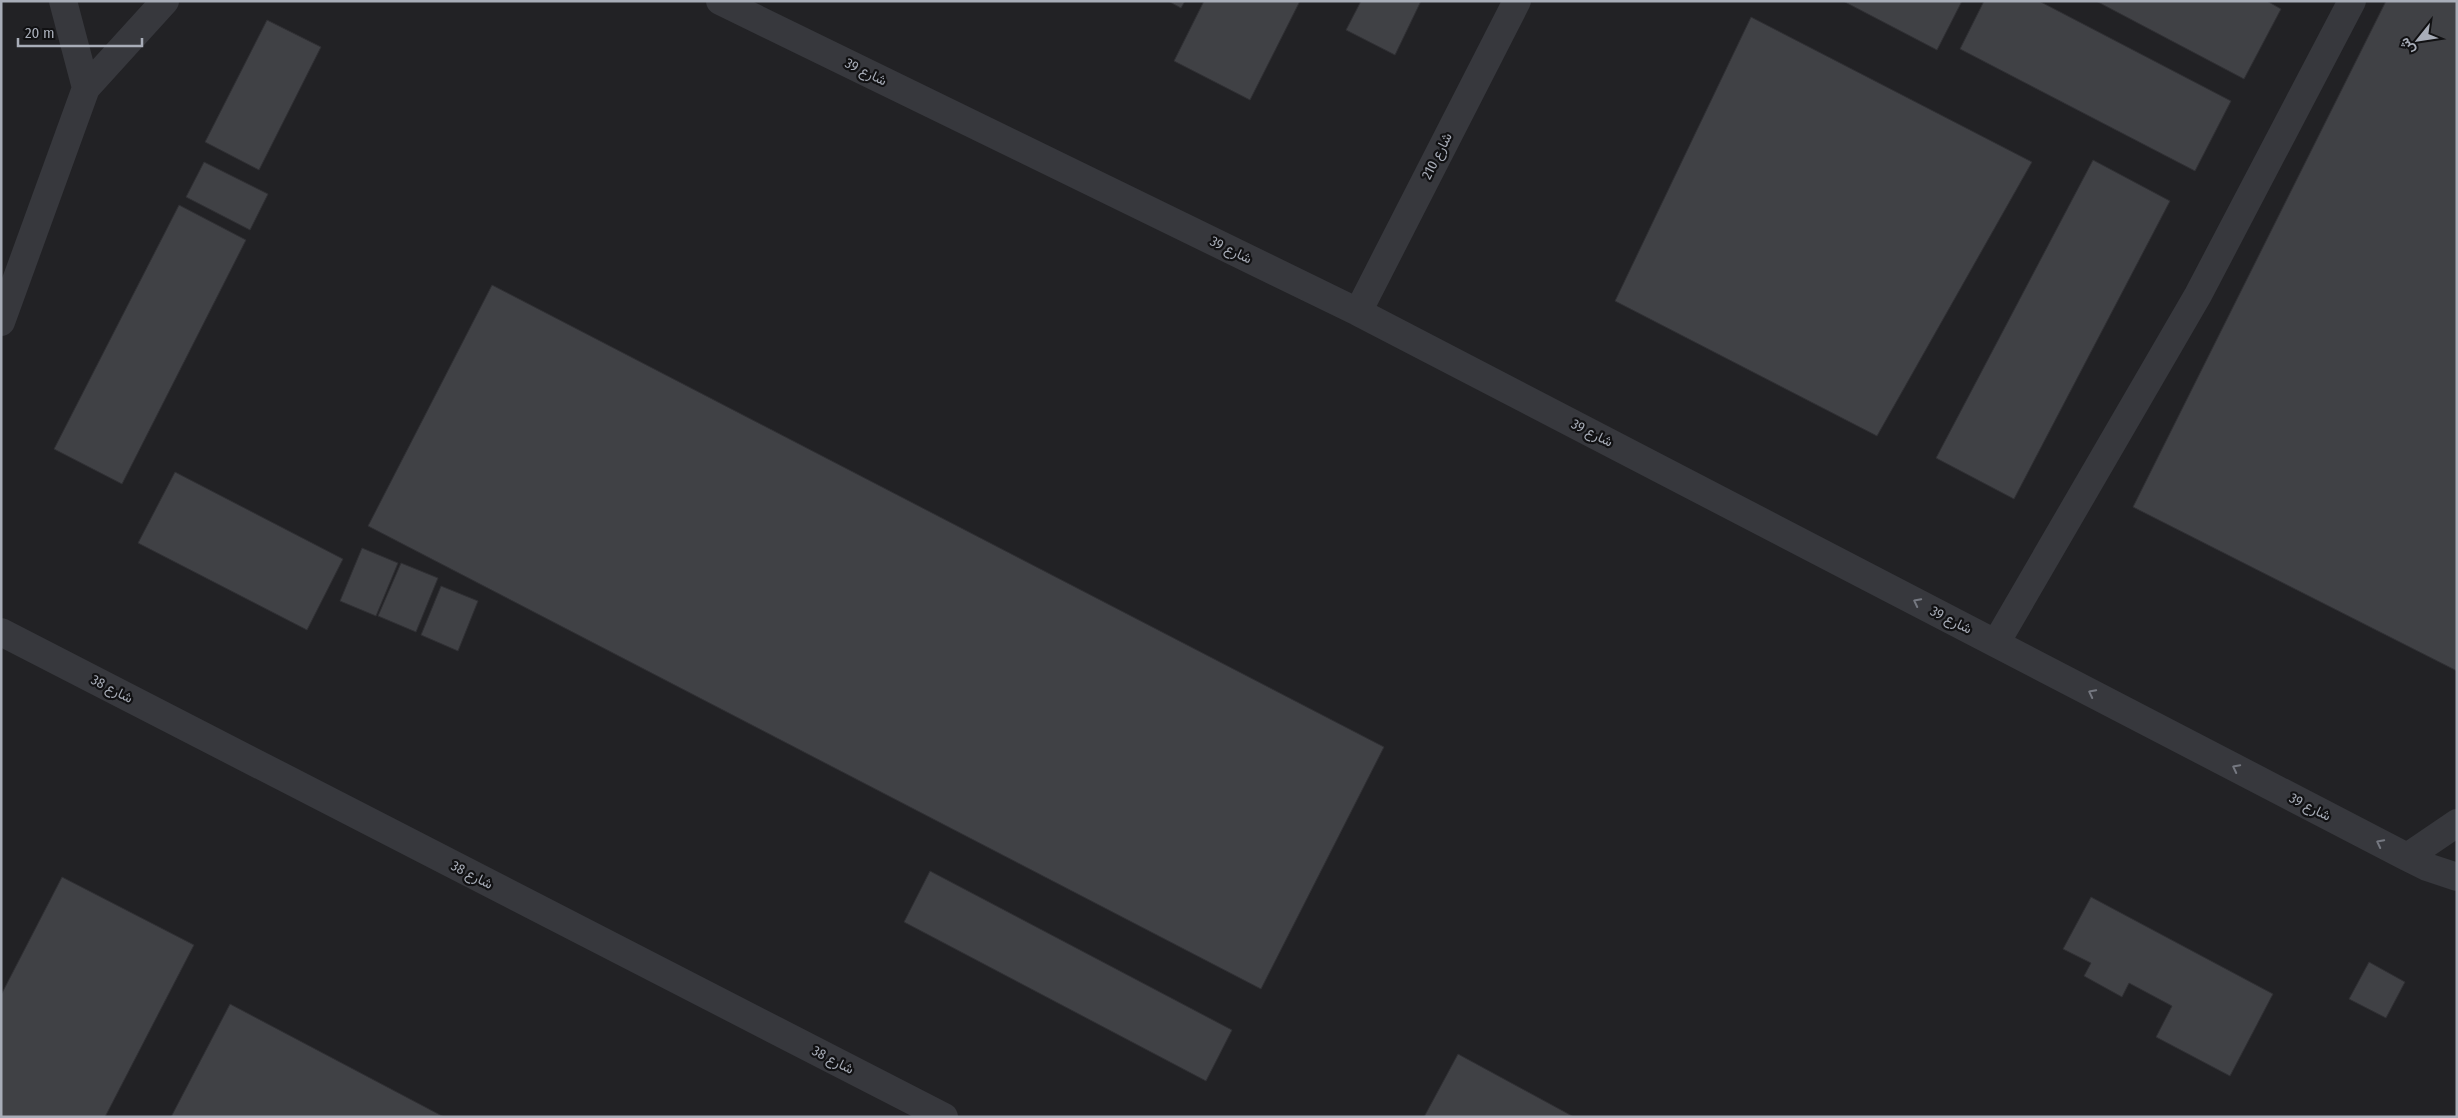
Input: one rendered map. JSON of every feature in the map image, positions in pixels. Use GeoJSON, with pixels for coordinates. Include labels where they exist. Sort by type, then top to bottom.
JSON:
{"type":"FeatureCollection","features":[{"type":"Feature","properties":{"kind":"street"},"geometry":{"type":"LineString","coordinates":[[63,1],[86,88]]}},
{"type":"Feature","properties":{"kind":"street"},"geometry":{"type":"LineString","coordinates":[[1,322],[86,88],[165,1]]}},
{"type":"Feature","properties":{"kind":"street","name":"شارع 39"},"geometry":{"type":"LineString","coordinates":[[720,1],[1358,312],[2407,857],[2427,867],[2457,877]]}},
{"type":"Feature","properties":{"kind":"street","name":"شارع 210"},"geometry":{"type":"LineString","coordinates":[[1358,312],[1517,1]]}},
{"type":"Feature","properties":{"kind":"street"},"geometry":{"type":"LineString","coordinates":[[1996,644],[2198,295],[2352,1]]}},
{"type":"Feature","properties":{"kind":"street","name":"شارع 38"},"geometry":{"type":"LineString","coordinates":[[1,632],[944,1117]]}},
{"type":"Feature","properties":{"kind":"street"},"geometry":{"type":"LineString","coordinates":[[2407,857],[2457,823]]}},
{"type":"Feature","properties":{"kind":"shaded area"},"geometry":{"type":"Polygon","coordinates":[[[1,1],[2457,1],[2457,1117],[1,1117],[1,1]]]}},
{"type":"Feature","properties":{"kind":"building"},"geometry":{"type":"Polygon","coordinates":[[[1168,1],[1185,1],[1181,8],[1168,1]]]}},
{"type":"Feature","properties":{"kind":"building"},"geometry":{"type":"Polygon","coordinates":[[[1204,1],[1300,1],[1250,100],[1174,61],[1204,1]]]}},
{"type":"Feature","properties":{"kind":"building"},"geometry":{"type":"Polygon","coordinates":[[[1361,1],[1421,1],[1395,55],[1346,30],[1361,1]]]}},
{"type":"Feature","properties":{"kind":"building"},"geometry":{"type":"Polygon","coordinates":[[[1843,1],[1962,1],[1937,50],[1843,1]]]}},
{"type":"Feature","properties":{"kind":"building"},"geometry":{"type":"Polygon","coordinates":[[[1984,1],[2039,1],[2231,101],[2195,171],[1960,49],[1984,1]]]}},
{"type":"Feature","properties":{"kind":"building"},"geometry":{"type":"Polygon","coordinates":[[[2096,1],[2267,1],[2281,9],[2244,79],[2096,1]]]}},
{"type":"Feature","properties":{"kind":"building"},"geometry":{"type":"Polygon","coordinates":[[[2386,1],[2457,1],[2457,671],[2133,507],[2386,1]]]}},
{"type":"Feature","properties":{"kind":"building"},"geometry":{"type":"Polygon","coordinates":[[[1751,17],[2032,162],[1877,436],[1615,301],[1751,17]]]}},
{"type":"Feature","properties":{"kind":"building"},"geometry":{"type":"Polygon","coordinates":[[[267,20],[321,47],[259,170],[205,142],[267,20]]]}},
{"type":"Feature","properties":{"kind":"building"},"geometry":{"type":"Polygon","coordinates":[[[2093,160],[2170,201],[2014,499],[1936,458],[2093,160]]]}},
{"type":"Feature","properties":{"kind":"building"},"geometry":{"type":"Polygon","coordinates":[[[204,162],[268,194],[250,230],[186,197],[204,162]]]}},
{"type":"Feature","properties":{"kind":"building"},"geometry":{"type":"Polygon","coordinates":[[[179,205],[246,240],[122,484],[54,449],[179,205]]]}},
{"type":"Feature","properties":{"kind":"building"},"geometry":{"type":"Polygon","coordinates":[[[492,285],[1384,747],[1261,989],[368,526],[492,285]]]}},
{"type":"Feature","properties":{"kind":"building"},"geometry":{"type":"Polygon","coordinates":[[[175,472],[343,559],[307,630],[138,543],[175,472]]]}},
{"type":"Feature","properties":{"kind":"building"},"geometry":{"type":"Polygon","coordinates":[[[362,548],[398,563],[376,616],[340,601],[362,548]]]}},
{"type":"Feature","properties":{"kind":"building"},"geometry":{"type":"Polygon","coordinates":[[[401,563],[438,578],[416,632],[378,616],[401,563]]]}},
{"type":"Feature","properties":{"kind":"building"},"geometry":{"type":"Polygon","coordinates":[[[441,586],[478,601],[458,651],[421,635],[441,586]]]}},
{"type":"Feature","properties":{"kind":"building"},"geometry":{"type":"Polygon","coordinates":[[[930,871],[1232,1030],[1206,1081],[904,922],[930,871]]]}},
{"type":"Feature","properties":{"kind":"building"},"geometry":{"type":"Polygon","coordinates":[[[62,877],[194,945],[105,1117],[1,1117],[1,995],[62,877]]]}},
{"type":"Feature","properties":{"kind":"building"},"geometry":{"type":"Polygon","coordinates":[[[2091,897],[2273,994],[2230,1076],[2156,1037],[2172,1006],[2129,983],[2122,997],[2084,976],[2091,963],[2063,949],[2091,897]]]}},
{"type":"Feature","properties":{"kind":"building"},"geometry":{"type":"Polygon","coordinates":[[[2369,962],[2405,982],[2386,1018],[2349,999],[2369,962]]]}},
{"type":"Feature","properties":{"kind":"building"},"geometry":{"type":"Polygon","coordinates":[[[230,1004],[444,1117],[171,1117],[230,1004]]]}},
{"type":"Feature","properties":{"kind":"building"},"geometry":{"type":"Polygon","coordinates":[[[1458,1054],[1574,1117],[1424,1117],[1458,1054]]]}}]}
